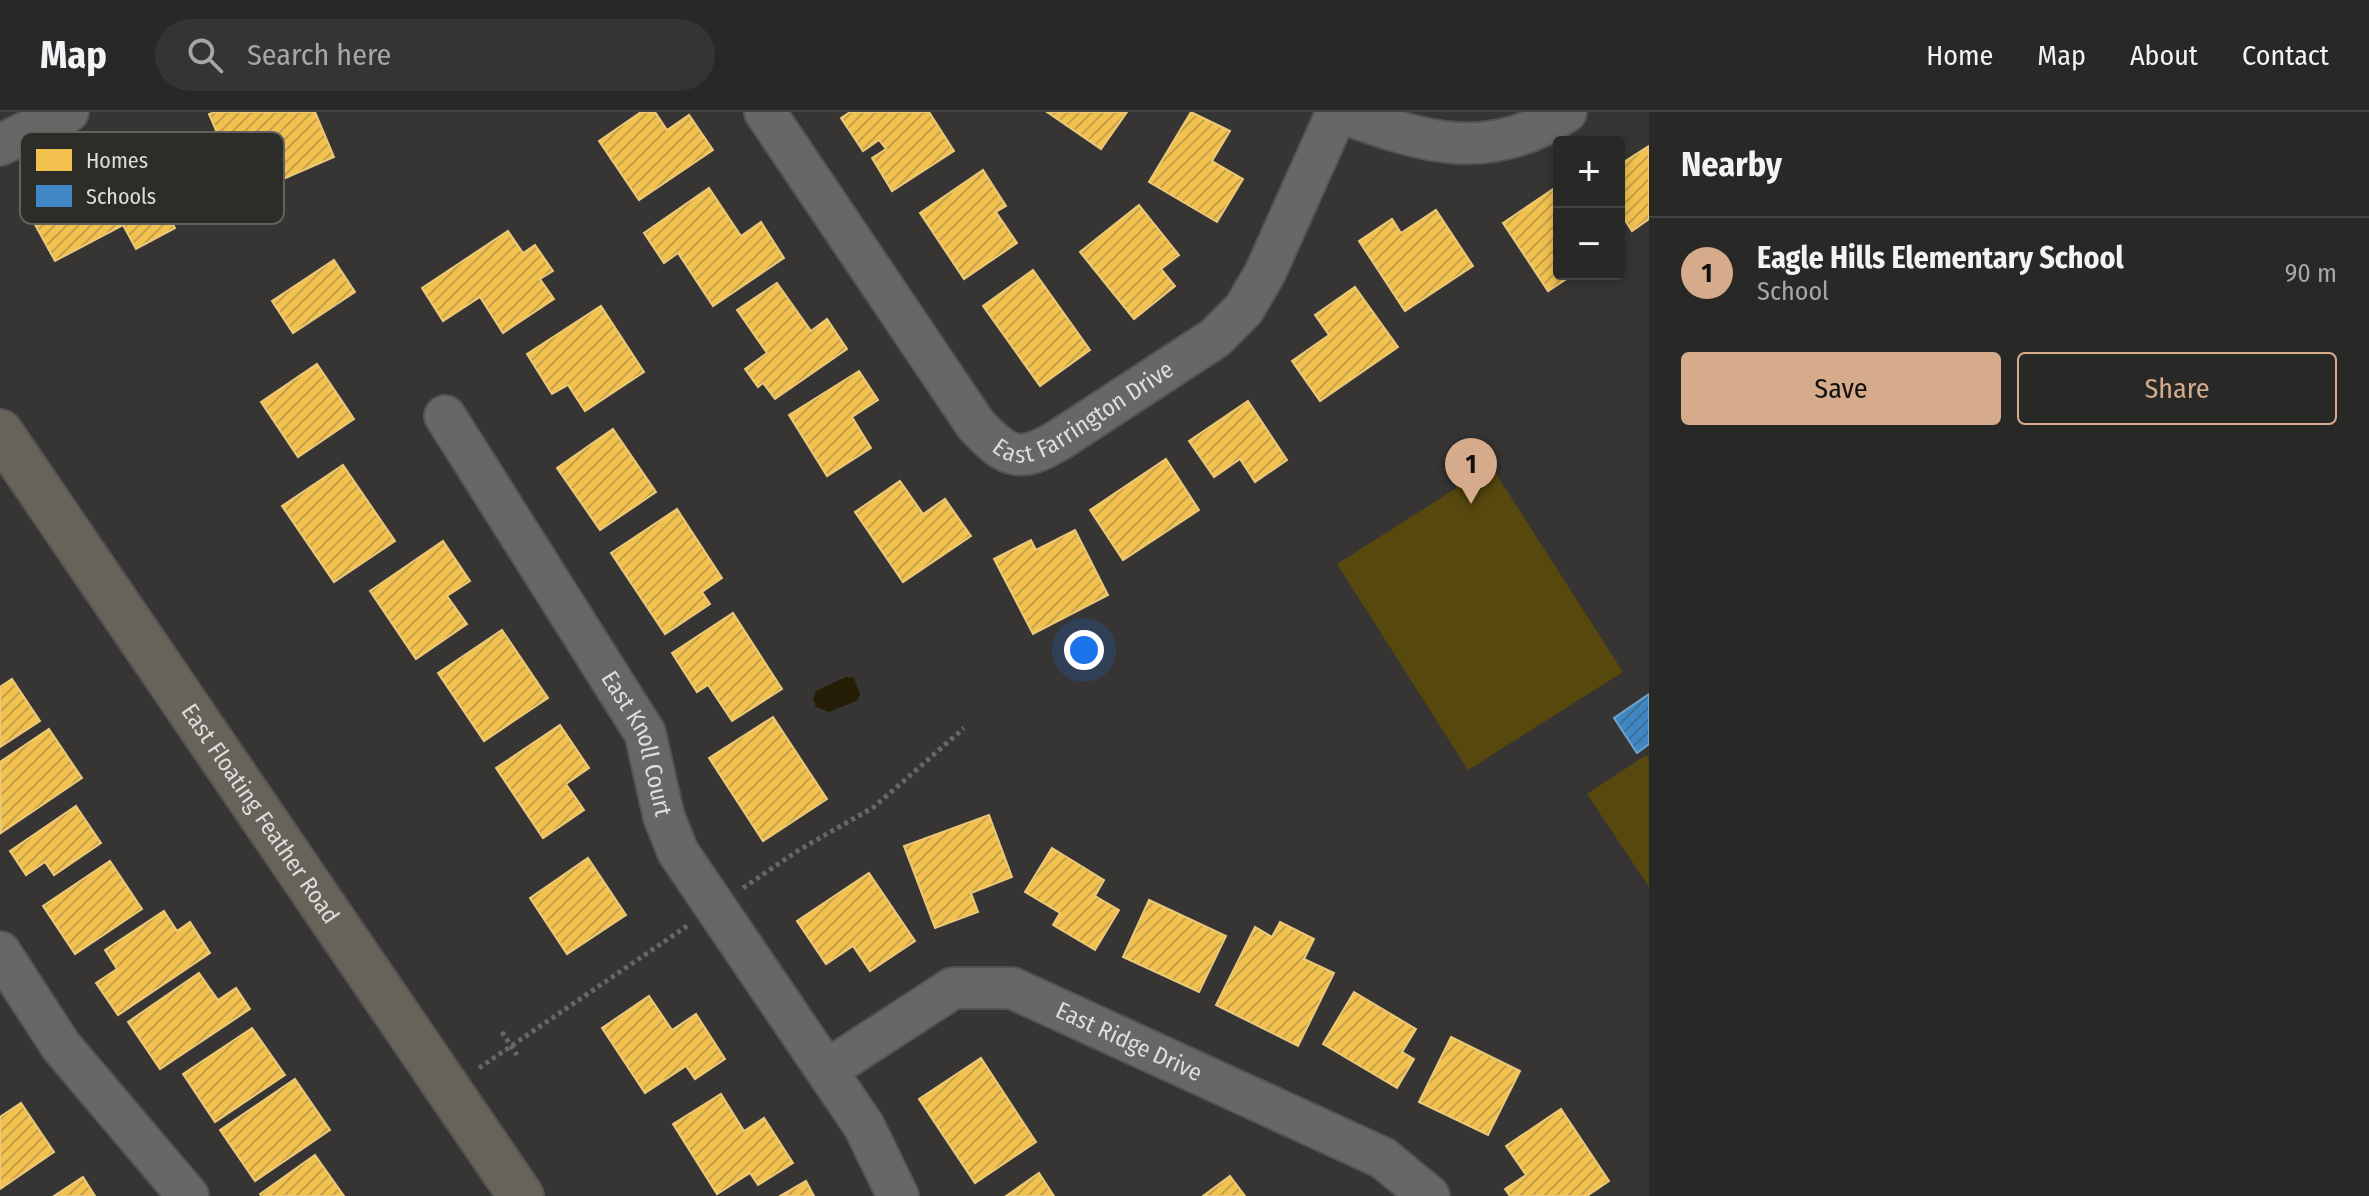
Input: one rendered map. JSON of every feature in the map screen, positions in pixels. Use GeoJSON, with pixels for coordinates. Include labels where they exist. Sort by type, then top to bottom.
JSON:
{"type":"FeatureCollection","features":[{"type":"Feature","properties":{"kind":"main road","name":"East Floating Feather Road"},"geometry":{"type":"LineString","coordinates":[[0,432],[519,1195]]}},
{"type":"Feature","properties":{"kind":"street"},"geometry":{"type":"LineString","coordinates":[[27,132],[68,112]]}},
{"type":"Feature","properties":{"kind":"street","name":"East Farrington Drive"},"geometry":{"type":"LineString","coordinates":[[765,112],[976,425],[995,446],[1015,456],[1036,454],[1059,440],[1215,338],[1244,309],[1265,273],[1338,112]]}},
{"type":"Feature","properties":{"kind":"street"},"geometry":{"type":"LineString","coordinates":[[1338,112],[1401,134],[1456,145],[1511,140],[1566,112]]}},
{"type":"Feature","properties":{"kind":"street"},"geometry":{"type":"LineString","coordinates":[[0,145],[20,135]]}},
{"type":"Feature","properties":{"kind":"street","name":"East Knoll Court"},"geometry":{"type":"LineString","coordinates":[[445,416],[645,733],[664,817],[678,852],[864,1126],[898,1196]]}},
{"type":"Feature","properties":{"kind":"street"},"geometry":{"type":"LineString","coordinates":[[0,952],[61,1046],[188,1196]]}},
{"type":"Feature","properties":{"kind":"street","name":"East Ridge Drive"},"geometry":{"type":"LineString","coordinates":[[827,1070],[953,988],[1012,988],[1383,1158],[1429,1196]]}},
{"type":"Feature","properties":{"kind":"path"},"geometry":{"type":"LineString","coordinates":[[738,891],[799,850],[874,807],[964,728]]}},
{"type":"Feature","properties":{"kind":"path"},"geometry":{"type":"LineString","coordinates":[[475,1071],[687,926]]}},
{"type":"Feature","properties":{"kind":"path"},"geometry":{"type":"LineString","coordinates":[[502,1032],[517,1055]]}},
{"type":"Feature","properties":{"kind":"shaded area"},"geometry":{"type":"Polygon","coordinates":[[[1491,466],[1623,672],[1468,770],[1337,564],[1491,466]]]}},
{"type":"Feature","properties":{"kind":"shaded area"},"geometry":{"type":"Polygon","coordinates":[[[846,677],[854,678],[860,694],[858,700],[829,712],[816,707],[813,699],[816,691],[846,677]]]}},
{"type":"Feature","properties":{"kind":"shaded area"},"geometry":{"type":"Polygon","coordinates":[[[1646,755],[1649,759],[1649,887],[1587,794],[1646,755]]]}},
{"type":"Feature","properties":{"kind":"building: Homes"},"geometry":{"type":"Polygon","coordinates":[[[315,112],[334,157],[284,179],[284,132],[217,132],[209,114],[315,112]]]}},
{"type":"Feature","properties":{"kind":"building: Homes"},"geometry":{"type":"Polygon","coordinates":[[[641,112],[655,112],[667,130],[689,115],[713,150],[639,200],[599,141],[641,112]]]}},
{"type":"Feature","properties":{"kind":"building: Homes"},"geometry":{"type":"Polygon","coordinates":[[[850,112],[929,112],[954,151],[892,191],[872,158],[886,149],[879,140],[863,151],[841,118],[850,112]]]}},
{"type":"Feature","properties":{"kind":"building: Homes"},"geometry":{"type":"Polygon","coordinates":[[[1047,112],[1127,112],[1101,149],[1047,112]]]}},
{"type":"Feature","properties":{"kind":"building: Homes"},"geometry":{"type":"Polygon","coordinates":[[[1191,112],[1230,131],[1212,161],[1243,179],[1217,222],[1149,182],[1191,112]]]}},
{"type":"Feature","properties":{"kind":"building: Homes"},"geometry":{"type":"Polygon","coordinates":[[[1649,146],[1649,219],[1632,231],[1625,220],[1625,161],[1649,146]]]}},
{"type":"Feature","properties":{"kind":"building: Homes"},"geometry":{"type":"Polygon","coordinates":[[[983,170],[1006,206],[996,212],[1017,243],[964,279],[920,213],[983,170]]]}},
{"type":"Feature","properties":{"kind":"building: Homes"},"geometry":{"type":"Polygon","coordinates":[[[709,188],[741,236],[761,222],[784,258],[713,306],[678,253],[664,263],[644,233],[709,188]]]}},
{"type":"Feature","properties":{"kind":"building: Homes"},"geometry":{"type":"Polygon","coordinates":[[[1553,189],[1553,280],[1565,280],[1548,291],[1503,223],[1553,189]]]}},
{"type":"Feature","properties":{"kind":"building: Homes"},"geometry":{"type":"Polygon","coordinates":[[[1139,205],[1179,255],[1161,269],[1175,286],[1134,319],[1080,252],[1139,205]]]}},
{"type":"Feature","properties":{"kind":"building: Homes"},"geometry":{"type":"Polygon","coordinates":[[[1436,210],[1473,266],[1405,311],[1359,241],[1392,219],[1401,233],[1436,210]]]}},
{"type":"Feature","properties":{"kind":"building: Homes"},"geometry":{"type":"Polygon","coordinates":[[[35,224],[173,224],[175,228],[136,249],[123,225],[55,261],[35,224]]]}},
{"type":"Feature","properties":{"kind":"building: Homes"},"geometry":{"type":"Polygon","coordinates":[[[508,231],[523,253],[535,245],[553,271],[540,279],[554,299],[503,333],[480,297],[443,321],[422,288],[508,231]]]}},
{"type":"Feature","properties":{"kind":"building: Homes"},"geometry":{"type":"Polygon","coordinates":[[[334,260],[355,292],[293,333],[272,301],[334,260]]]}},
{"type":"Feature","properties":{"kind":"building: Homes"},"geometry":{"type":"Polygon","coordinates":[[[1033,270],[1090,350],[1040,386],[983,306],[1033,270]]]}},
{"type":"Feature","properties":{"kind":"building: Homes"},"geometry":{"type":"Polygon","coordinates":[[[777,283],[811,331],[827,319],[847,349],[775,399],[763,383],[758,387],[745,369],[767,353],[737,310],[777,283]]]}},
{"type":"Feature","properties":{"kind":"building: Homes"},"geometry":{"type":"Polygon","coordinates":[[[1355,287],[1398,347],[1320,401],[1292,361],[1329,335],[1315,315],[1355,287]]]}},
{"type":"Feature","properties":{"kind":"building: Homes"},"geometry":{"type":"Polygon","coordinates":[[[601,306],[644,372],[585,411],[568,385],[552,394],[527,354],[601,306]]]}},
{"type":"Feature","properties":{"kind":"building: Homes"},"geometry":{"type":"Polygon","coordinates":[[[317,364],[354,419],[298,457],[261,402],[317,364]]]}},
{"type":"Feature","properties":{"kind":"building: Homes"},"geometry":{"type":"Polygon","coordinates":[[[859,371],[878,400],[852,417],[871,448],[827,476],[789,415],[859,371]]]}},
{"type":"Feature","properties":{"kind":"building: Homes"},"geometry":{"type":"Polygon","coordinates":[[[1248,401],[1287,460],[1255,482],[1240,459],[1214,477],[1189,441],[1248,401]]]}},
{"type":"Feature","properties":{"kind":"building: Homes"},"geometry":{"type":"Polygon","coordinates":[[[613,429],[656,492],[600,530],[557,468],[613,429]]]}},
{"type":"Feature","properties":{"kind":"building: Homes"},"geometry":{"type":"Polygon","coordinates":[[[1166,459],[1199,510],[1123,560],[1090,510],[1166,459]]]}},
{"type":"Feature","properties":{"kind":"building: Homes"},"geometry":{"type":"Polygon","coordinates":[[[343,465],[395,541],[334,582],[282,506],[343,465]]]}},
{"type":"Feature","properties":{"kind":"building: Homes"},"geometry":{"type":"Polygon","coordinates":[[[900,481],[923,514],[945,499],[971,536],[903,582],[855,512],[900,481]]]}},
{"type":"Feature","properties":{"kind":"building: Homes"},"geometry":{"type":"Polygon","coordinates":[[[677,509],[722,578],[702,592],[710,604],[665,634],[611,553],[677,509]]]}},
{"type":"Feature","properties":{"kind":"building: Homes"},"geometry":{"type":"Polygon","coordinates":[[[1075,530],[1108,595],[1033,634],[994,559],[1031,540],[1036,550],[1075,530]]]}},
{"type":"Feature","properties":{"kind":"building: Homes"},"geometry":{"type":"Polygon","coordinates":[[[443,541],[470,581],[447,596],[467,624],[416,659],[370,591],[443,541]]]}},
{"type":"Feature","properties":{"kind":"building: Homes"},"geometry":{"type":"Polygon","coordinates":[[[733,613],[782,689],[732,721],[708,685],[697,692],[672,653],[733,613]]]}},
{"type":"Feature","properties":{"kind":"building: Homes"},"geometry":{"type":"Polygon","coordinates":[[[502,630],[548,698],[484,741],[438,673],[502,630]]]}},
{"type":"Feature","properties":{"kind":"building: Homes"},"geometry":{"type":"Polygon","coordinates":[[[12,679],[40,721],[0,747],[0,687],[12,679]]]}},
{"type":"Feature","properties":{"kind":"building: Homes"},"geometry":{"type":"Polygon","coordinates":[[[773,717],[827,799],[763,841],[709,758],[773,717]]]}},
{"type":"Feature","properties":{"kind":"building: Homes"},"geometry":{"type":"Polygon","coordinates":[[[560,725],[589,768],[566,784],[584,810],[543,838],[496,768],[560,725]]]}},
{"type":"Feature","properties":{"kind":"building: Homes"},"geometry":{"type":"Polygon","coordinates":[[[49,729],[82,778],[1,833],[0,762],[49,729]]]}},
{"type":"Feature","properties":{"kind":"building: Homes"},"geometry":{"type":"Polygon","coordinates":[[[76,806],[101,843],[54,875],[45,862],[26,875],[10,851],[76,806]]]}},
{"type":"Feature","properties":{"kind":"building: Homes"},"geometry":{"type":"Polygon","coordinates":[[[989,815],[1012,877],[971,893],[978,912],[935,928],[904,846],[989,815]]]}},
{"type":"Feature","properties":{"kind":"building: Homes"},"geometry":{"type":"Polygon","coordinates":[[[1052,848],[1104,880],[1095,896],[1119,910],[1095,950],[1053,925],[1060,913],[1025,892],[1052,848]]]}},
{"type":"Feature","properties":{"kind":"building: Homes"},"geometry":{"type":"Polygon","coordinates":[[[588,858],[626,915],[567,954],[530,898],[588,858]]]}},
{"type":"Feature","properties":{"kind":"building: Homes"},"geometry":{"type":"Polygon","coordinates":[[[110,861],[142,909],[75,954],[43,906],[110,861]]]}},
{"type":"Feature","properties":{"kind":"building: Homes"},"geometry":{"type":"Polygon","coordinates":[[[869,873],[915,941],[870,971],[853,946],[826,964],[797,921],[869,873]]]}},
{"type":"Feature","properties":{"kind":"building: Homes"},"geometry":{"type":"Polygon","coordinates":[[[1149,900],[1226,936],[1199,992],[1123,957],[1149,900]]]}},
{"type":"Feature","properties":{"kind":"building: Homes"},"geometry":{"type":"Polygon","coordinates":[[[164,911],[177,931],[190,922],[210,953],[118,1015],[96,983],[117,969],[105,950],[164,911]]]}},
{"type":"Feature","properties":{"kind":"building: Homes"},"geometry":{"type":"Polygon","coordinates":[[[1280,922],[1314,939],[1304,959],[1334,973],[1298,1046],[1216,1005],[1255,927],[1272,937],[1280,922]]]}},
{"type":"Feature","properties":{"kind":"building: Homes"},"geometry":{"type":"Polygon","coordinates":[[[199,973],[218,1000],[236,988],[250,1009],[160,1069],[128,1022],[199,973]]]}},
{"type":"Feature","properties":{"kind":"building: Homes"},"geometry":{"type":"Polygon","coordinates":[[[1354,992],[1416,1029],[1402,1052],[1414,1059],[1397,1088],[1323,1044],[1354,992]]]}},
{"type":"Feature","properties":{"kind":"building: Homes"},"geometry":{"type":"Polygon","coordinates":[[[649,996],[672,1030],[696,1014],[725,1059],[695,1079],[686,1066],[645,1093],[602,1028],[649,996]]]}},
{"type":"Feature","properties":{"kind":"building: Homes"},"geometry":{"type":"Polygon","coordinates":[[[252,1028],[285,1075],[215,1122],[183,1074],[252,1028]]]}},
{"type":"Feature","properties":{"kind":"building: Homes"},"geometry":{"type":"Polygon","coordinates":[[[1451,1037],[1520,1071],[1488,1135],[1419,1102],[1451,1037]]]}},
{"type":"Feature","properties":{"kind":"building: Homes"},"geometry":{"type":"Polygon","coordinates":[[[981,1058],[1036,1142],[975,1183],[919,1099],[981,1058]]]}},
{"type":"Feature","properties":{"kind":"building: Homes"},"geometry":{"type":"Polygon","coordinates":[[[295,1079],[330,1130],[255,1181],[220,1130],[295,1079]]]}},
{"type":"Feature","properties":{"kind":"building: Homes"},"geometry":{"type":"Polygon","coordinates":[[[721,1094],[744,1131],[764,1118],[793,1163],[758,1185],[750,1173],[717,1194],[673,1124],[721,1094]]]}},
{"type":"Feature","properties":{"kind":"building: Homes"},"geometry":{"type":"Polygon","coordinates":[[[21,1103],[54,1152],[0,1189],[0,1117],[21,1103]]]}},
{"type":"Feature","properties":{"kind":"building: Homes"},"geometry":{"type":"Polygon","coordinates":[[[1561,1109],[1609,1181],[1587,1196],[1510,1196],[1505,1189],[1526,1175],[1506,1146],[1561,1109]]]}},
{"type":"Feature","properties":{"kind":"building: Homes"},"geometry":{"type":"Polygon","coordinates":[[[315,1155],[344,1196],[261,1196],[260,1194],[315,1155]]]}},
{"type":"Feature","properties":{"kind":"building: Homes"},"geometry":{"type":"Polygon","coordinates":[[[1039,1173],[1054,1196],[1006,1196],[1039,1173]]]}},
{"type":"Feature","properties":{"kind":"building: Homes"},"geometry":{"type":"Polygon","coordinates":[[[1230,1176],[1245,1196],[1203,1196],[1230,1176]]]}},
{"type":"Feature","properties":{"kind":"building: Homes"},"geometry":{"type":"Polygon","coordinates":[[[83,1177],[95,1196],[54,1196],[83,1177]]]}},
{"type":"Feature","properties":{"kind":"building: Homes"},"geometry":{"type":"Polygon","coordinates":[[[806,1181],[814,1196],[780,1196],[806,1181]]]}},
{"type":"Feature","properties":{"kind":"building: Schools"},"geometry":{"type":"Polygon","coordinates":[[[1649,694],[1649,744],[1637,753],[1614,718],[1649,694]]]}},
{"type":"Feature","properties":{"kind":"place","name":"Eagle Hills Elementary School"},"geometry":{"type":"Point","coordinates":[1471,504]}}]}
